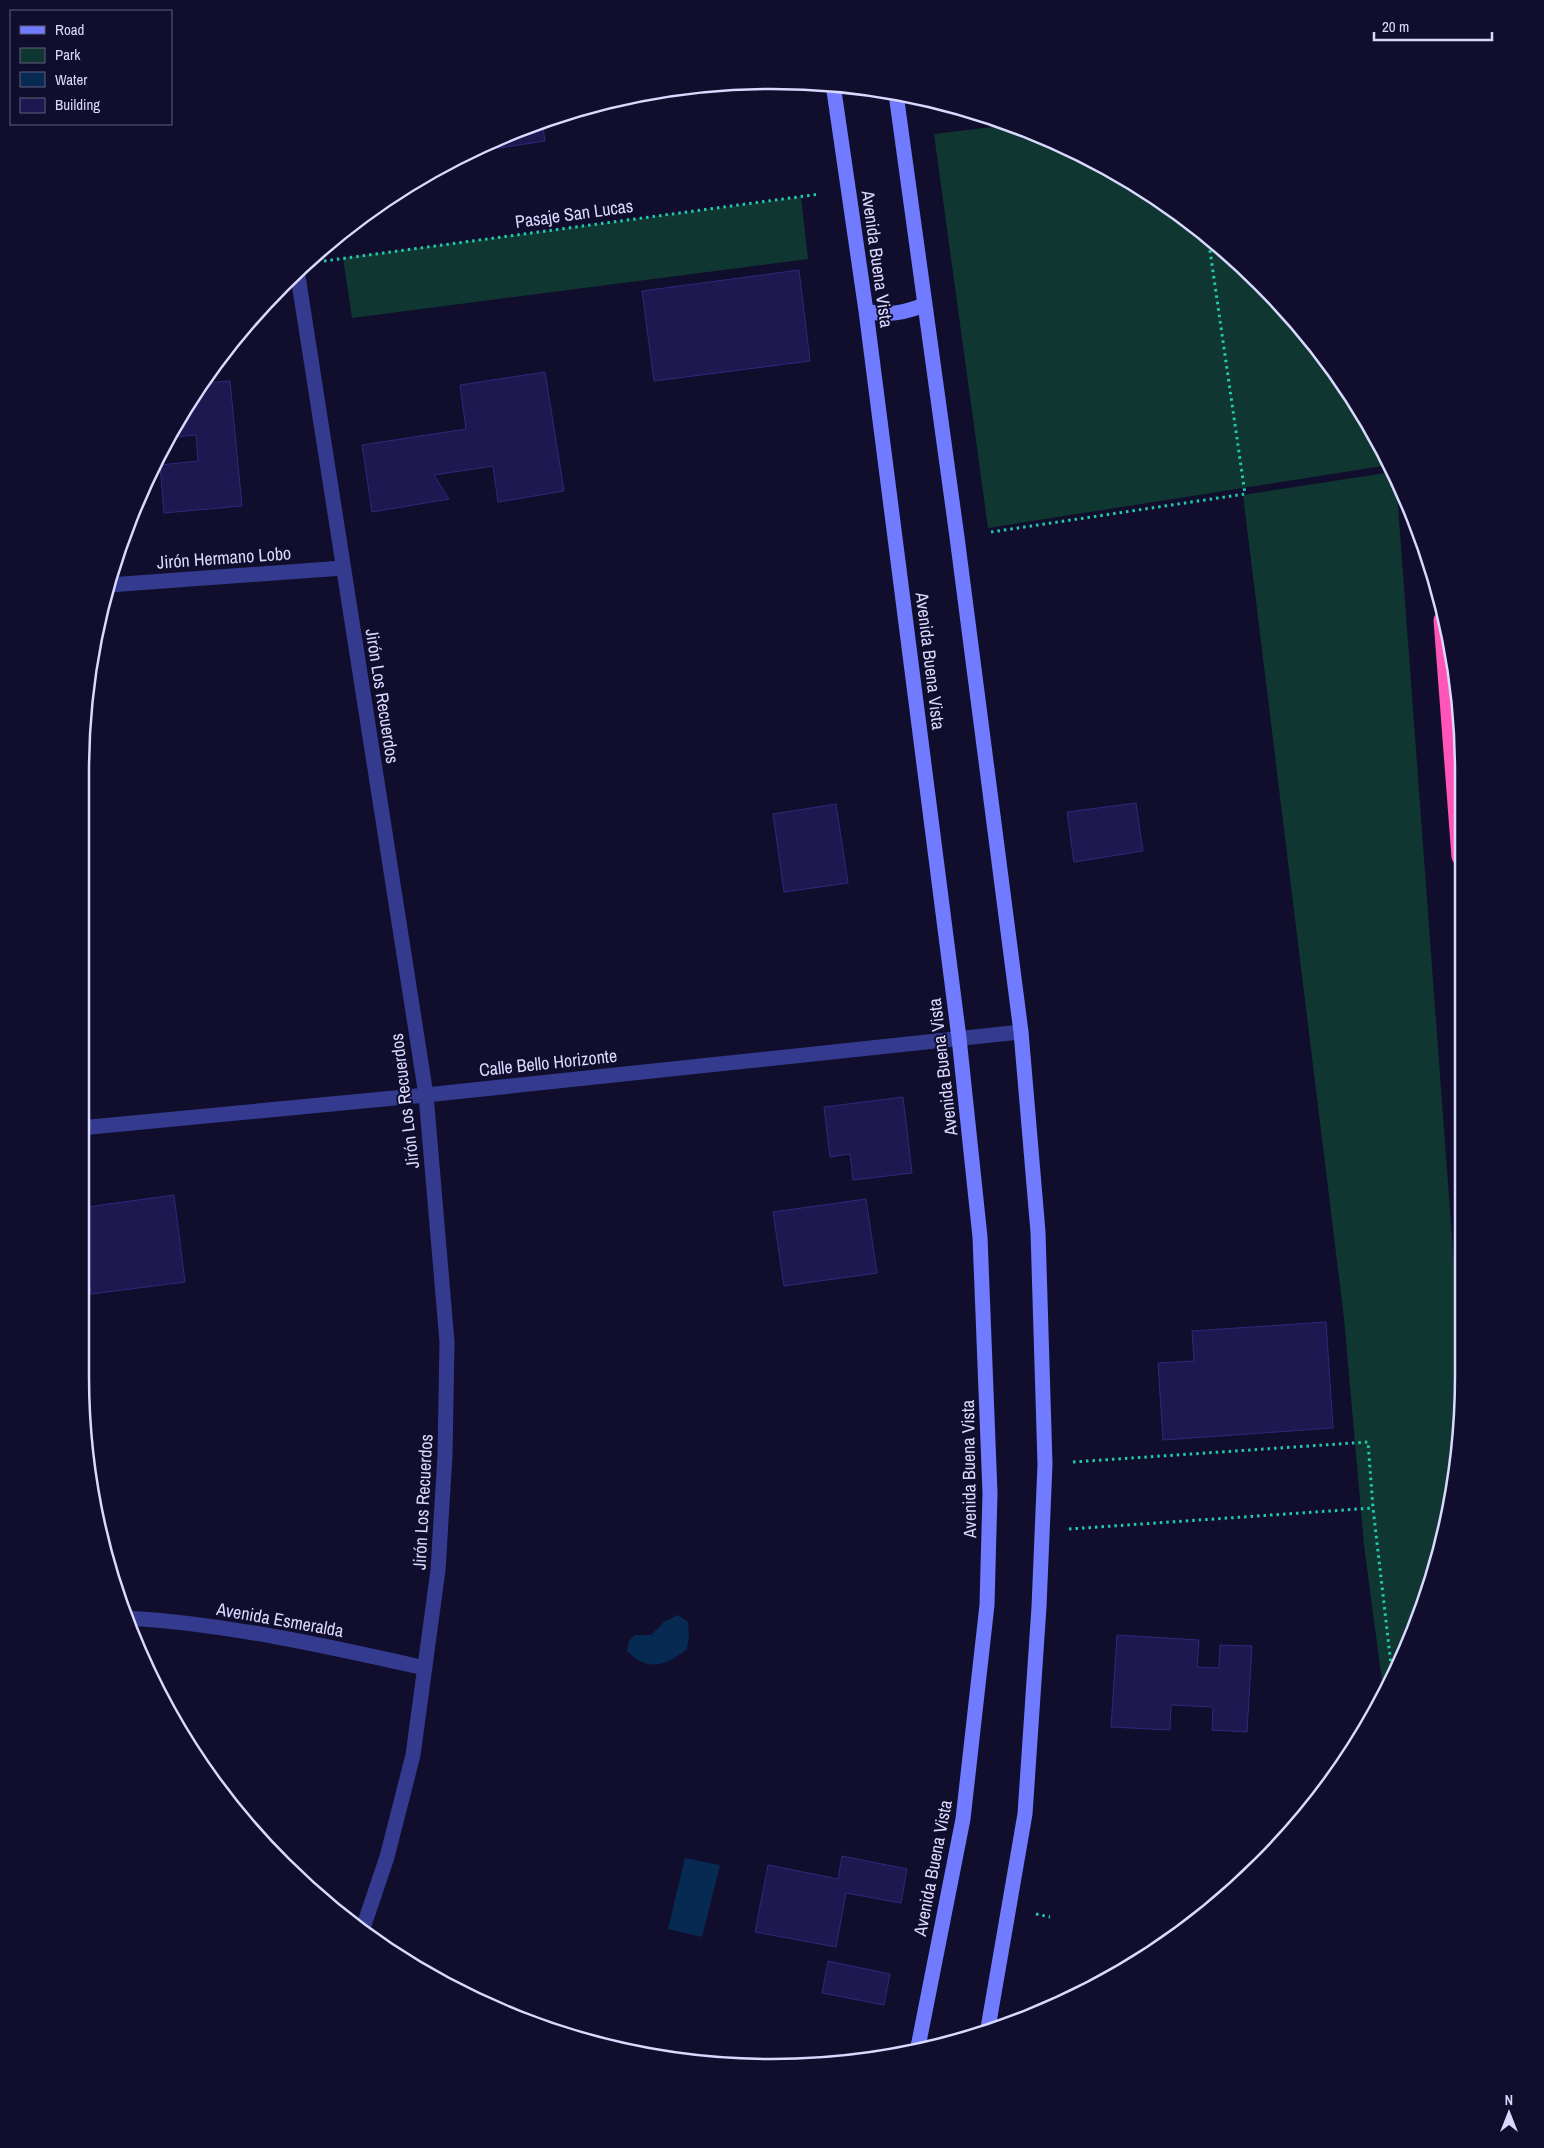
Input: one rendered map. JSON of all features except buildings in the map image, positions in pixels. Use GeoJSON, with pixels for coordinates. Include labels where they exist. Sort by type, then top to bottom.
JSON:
{"type":"FeatureCollection","features":[{"type":"Feature","properties":{"kind":"highway"},"geometry":{"type":"LineString","coordinates":[[1443,644],[1455,804]]}},
{"type":"Feature","properties":{"kind":"main road","name":"Avenida Buena Vista"},"geometry":{"type":"LineString","coordinates":[[834,92],[866,311],[959,1038],[980,1237],[990,1494],[987,1605],[963,1819],[919,2043]]}},
{"type":"Feature","properties":{"kind":"main road"},"geometry":{"type":"LineString","coordinates":[[897,101],[957,537],[1021,1032],[1038,1232],[1045,1464],[1044,1530],[1025,1814],[989,2024]]}},
{"type":"Feature","properties":{"kind":"main road"},"geometry":{"type":"LineString","coordinates":[[866,311],[878,314],[891,314],[907,312],[924,305]]}},
{"type":"Feature","properties":{"kind":"street","name":"Jirón Los Recuerdos"},"geometry":{"type":"LineString","coordinates":[[299,280],[426,1095],[447,1342],[445,1454],[438,1570],[413,1755],[387,1857],[364,1924]]}},
{"type":"Feature","properties":{"kind":"street","name":"Jirón Hermano Lobo"},"geometry":{"type":"LineString","coordinates":[[115,585],[343,568]]}},
{"type":"Feature","properties":{"kind":"street","name":"Calle Bello Horizonte"},"geometry":{"type":"LineString","coordinates":[[89,1127],[426,1095],[1021,1032]]}},
{"type":"Feature","properties":{"kind":"street","name":"Avenida Esmeralda"},"geometry":{"type":"LineString","coordinates":[[134,1618],[162,1620],[302,1641],[425,1668]]}},
{"type":"Feature","properties":{"kind":"path","name":"Pasaje San Lucas"},"geometry":{"type":"LineString","coordinates":[[323,261],[848,191]]}},
{"type":"Feature","properties":{"kind":"path"},"geometry":{"type":"LineString","coordinates":[[991,532],[1245,494],[1210,248]]}},
{"type":"Feature","properties":{"kind":"path"},"geometry":{"type":"LineString","coordinates":[[1045,1464],[1368,1442],[1373,1508],[1391,1664]]}},
{"type":"Feature","properties":{"kind":"path"},"geometry":{"type":"LineString","coordinates":[[1044,1530],[1373,1508]]}},
{"type":"Feature","properties":{"kind":"green space"},"geometry":{"type":"Polygon","coordinates":[[[996,127],[1074,159],[1114,180],[1188,230],[1222,258],[1286,322],[1340,392],[1364,430],[1383,466],[988,528],[934,134],[996,127]]]}},
{"type":"Feature","properties":{"kind":"green space"},"geometry":{"type":"Polygon","coordinates":[[[801,197],[808,259],[352,318],[343,258],[801,197]]]}},
{"type":"Feature","properties":{"kind":"green space"},"geometry":{"type":"Polygon","coordinates":[[[1386,473],[1397,498],[1455,1278],[1455,1376],[1454,1421],[1449,1465],[1432,1553],[1419,1596],[1382,1683],[1364,1545],[1344,1318],[1243,495],[1386,473]]]}},
{"type":"Feature","properties":{"kind":"water"},"geometry":{"type":"Polygon","coordinates":[[[678,1615],[688,1622],[689,1636],[687,1649],[679,1655],[664,1663],[650,1664],[642,1662],[627,1651],[629,1641],[635,1635],[651,1635],[664,1622],[678,1615]]]}},
{"type":"Feature","properties":{"kind":"water"},"geometry":{"type":"Polygon","coordinates":[[[685,1858],[720,1865],[702,1937],[668,1929],[685,1858]]]}}]}
